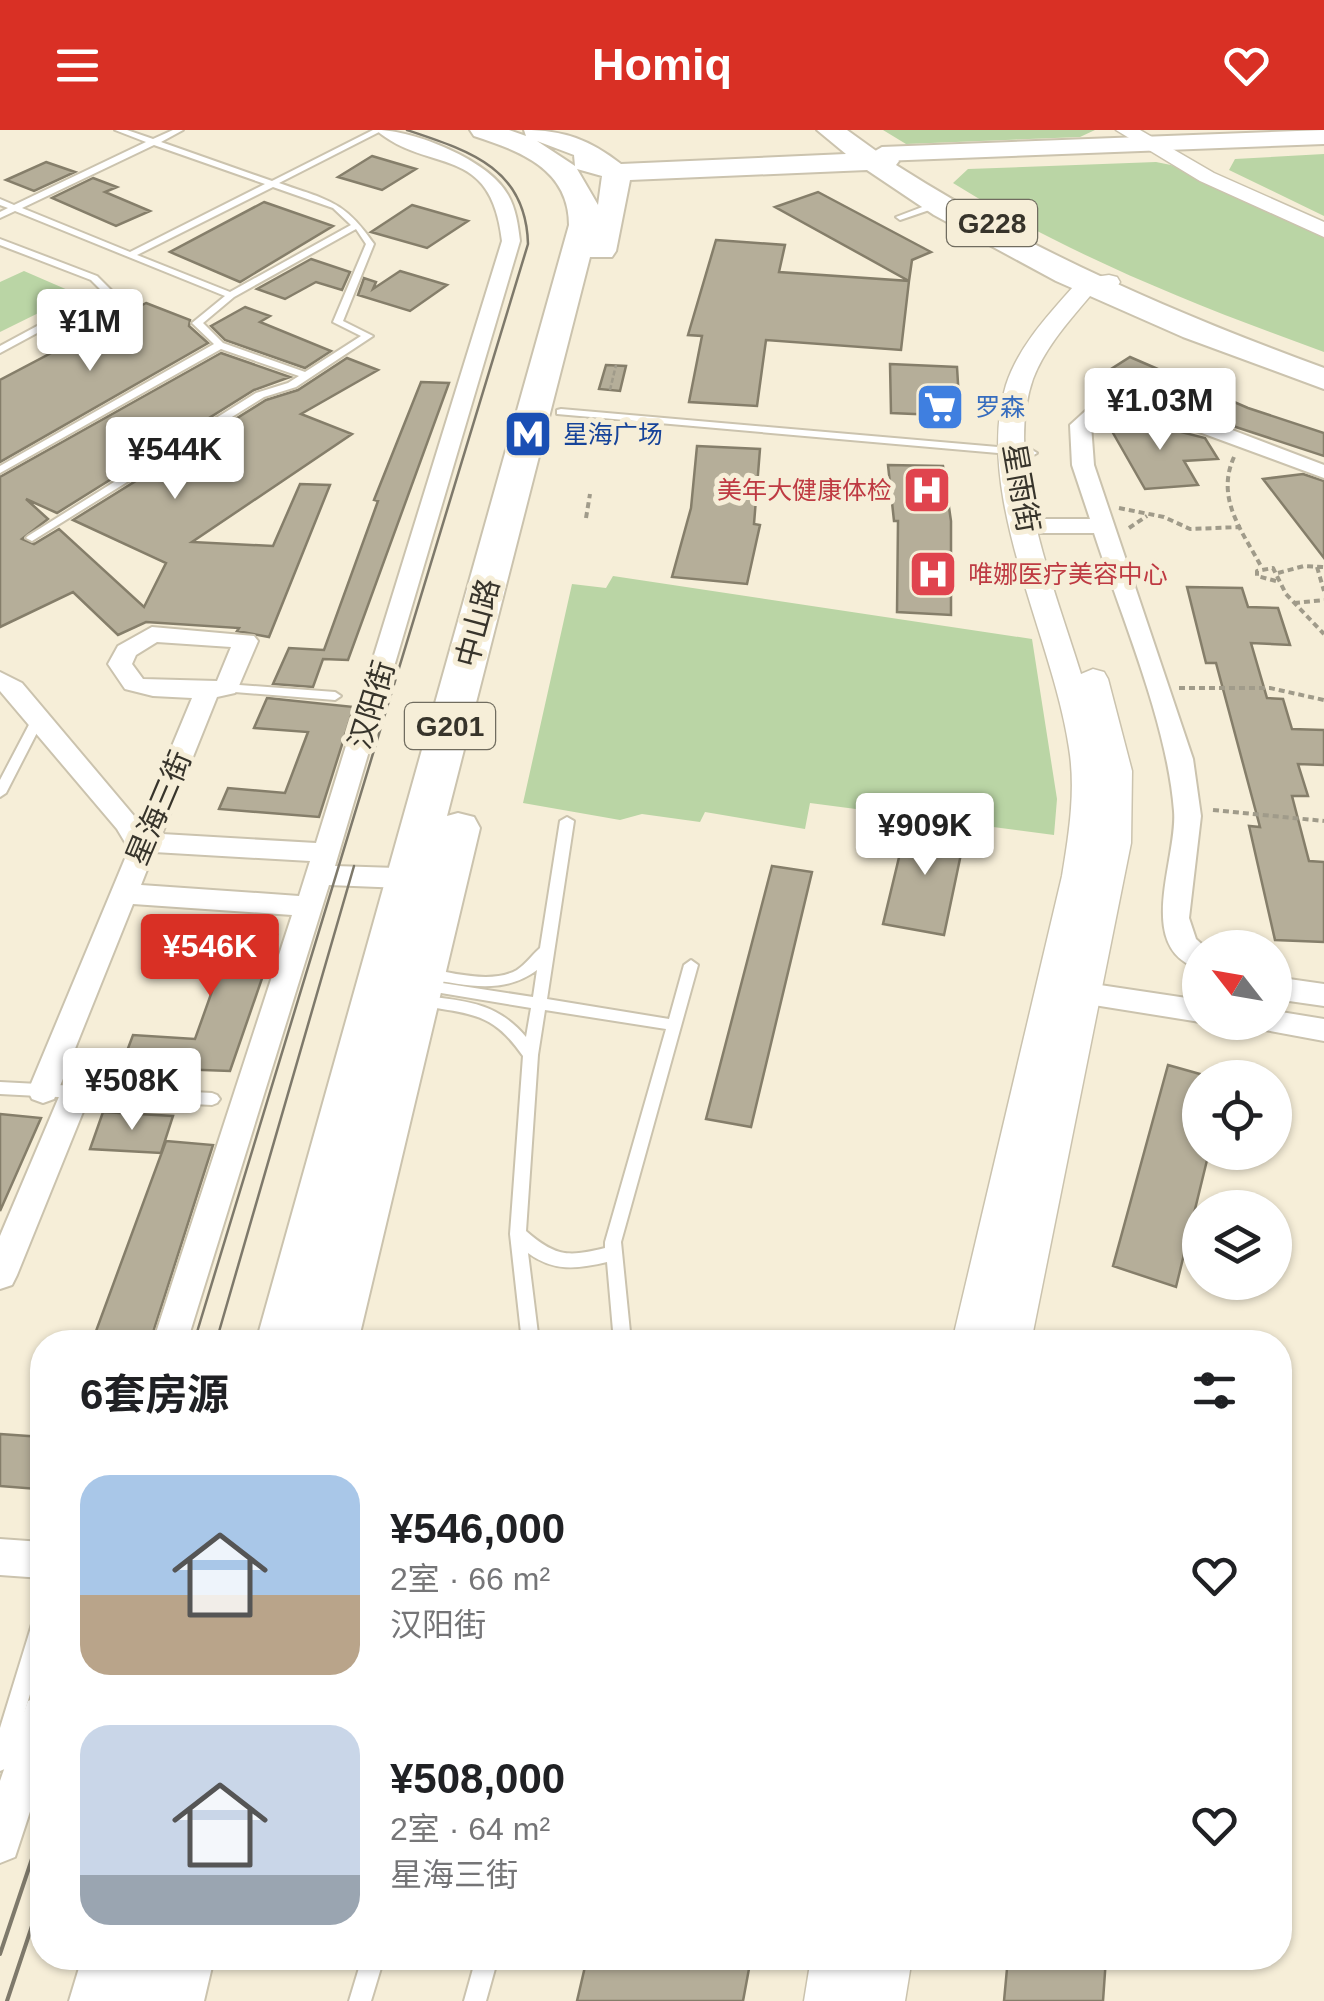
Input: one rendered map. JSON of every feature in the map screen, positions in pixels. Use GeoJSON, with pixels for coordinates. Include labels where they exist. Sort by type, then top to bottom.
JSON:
{"type":"FeatureCollection","features":[{"type":"Feature","properties":{"kind":"highway","name":"G228"},"geometry":{"type":"LineString","coordinates":[[830,130],[1100,285],[1324,368]]}},
{"type":"Feature","properties":{"kind":"highway","name":"G228"},"geometry":{"type":"LineString","coordinates":[[847,130],[938,204],[1100,285],[1324,379]]}},
{"type":"Feature","properties":{"kind":"highway"},"geometry":{"type":"LineString","coordinates":[[509,133],[570,143],[623,159],[666,163],[878,158]]}},
{"type":"Feature","properties":{"kind":"highway"},"geometry":{"type":"LineString","coordinates":[[509,133],[614,172],[878,158]]}},
{"type":"Feature","properties":{"kind":"highway","name":"中山路"},"geometry":{"type":"LineString","coordinates":[[333,1330],[418,986],[427,879],[584,225],[583,196],[573,182],[509,133]]}},
{"type":"Feature","properties":{"kind":"highway"},"geometry":{"type":"LineString","coordinates":[[570,143],[596,156],[614,172]]}},
{"type":"Feature","properties":{"kind":"highway","name":"中山路"},"geometry":{"type":"LineString","coordinates":[[288,1330],[427,879],[561,412],[617,185],[614,172]]}},
{"type":"Feature","properties":{"kind":"highway"},"geometry":{"type":"LineString","coordinates":[[106,2001],[115,1970]]}},
{"type":"Feature","properties":{"kind":"highway"},"geometry":{"type":"LineString","coordinates":[[167,2001],[175,1970]]}},
{"type":"Feature","properties":{"kind":"main road"},"geometry":{"type":"LineString","coordinates":[[878,158],[1324,140]]}},
{"type":"Feature","properties":{"kind":"street","name":"汉阳街"},"geometry":{"type":"LineString","coordinates":[[174,1330],[321,864],[510,241],[507,203],[488,178],[462,162],[381,130]]}},
{"type":"Feature","properties":{"kind":"street"},"geometry":{"type":"LineString","coordinates":[[1126,130],[1239,193],[1324,230]]}},
{"type":"Feature","properties":{"kind":"street","name":"星雨街"},"geometry":{"type":"LineString","coordinates":[[1012,1330],[1068,992],[1085,838],[1088,768],[1012,407],[1019,382],[1047,333],[1100,285]]}},
{"type":"Feature","properties":{"kind":"street"},"geometry":{"type":"LineString","coordinates":[[1182,938],[1175,918],[1186,806],[1180,759],[1083,466],[1079,429],[1083,418],[1092,411],[1111,407],[1164,412],[1324,472]]}},
{"type":"Feature","properties":{"kind":"street"},"geometry":{"type":"LineString","coordinates":[[1036,522],[1099,518]]}},
{"type":"Feature","properties":{"kind":"street"},"geometry":{"type":"LineString","coordinates":[[0,680],[38,718],[128,826],[136,842],[427,879]]}},
{"type":"Feature","properties":{"kind":"street","name":"星海三街"},"geometry":{"type":"LineString","coordinates":[[42,1090],[122,894],[216,690]]}},
{"type":"Feature","properties":{"kind":"street"},"geometry":{"type":"LineString","coordinates":[[122,894],[308,906]]}},
{"type":"Feature","properties":{"kind":"street"},"geometry":{"type":"LineString","coordinates":[[1292,990],[1324,995]]}},
{"type":"Feature","properties":{"kind":"street"},"geometry":{"type":"LineString","coordinates":[[1068,992],[1182,1008]]}},
{"type":"Feature","properties":{"kind":"street","name":"星雨街"},"geometry":{"type":"LineString","coordinates":[[975,1330],[1068,992]]}},
{"type":"Feature","properties":{"kind":"street"},"geometry":{"type":"LineString","coordinates":[[1292,1025],[1324,1030]]}},
{"type":"Feature","properties":{"kind":"street"},"geometry":{"type":"LineString","coordinates":[[0,1275],[76,1092]]}},
{"type":"Feature","properties":{"kind":"street"},"geometry":{"type":"LineString","coordinates":[[0,1558],[30,1559]]}},
{"type":"Feature","properties":{"kind":"street"},"geometry":{"type":"LineString","coordinates":[[0,1842],[7,1802],[30,1745]]}},
{"type":"Feature","properties":{"kind":"street"},"geometry":{"type":"LineString","coordinates":[[831,2001],[836,1970]]}},
{"type":"Feature","properties":{"kind":"street"},"geometry":{"type":"LineString","coordinates":[[878,2001],[883,1970]]}},
{"type":"Feature","properties":{"kind":"lane"},"geometry":{"type":"LineString","coordinates":[[32,538],[260,394],[292,385],[368,336],[338,322],[370,244],[336,206],[119,130]]}},
{"type":"Feature","properties":{"kind":"lane"},"geometry":{"type":"LineString","coordinates":[[0,215],[179,130]]}},
{"type":"Feature","properties":{"kind":"lane"},"geometry":{"type":"LineString","coordinates":[[130,256],[381,130]]}},
{"type":"Feature","properties":{"kind":"lane"},"geometry":{"type":"LineString","coordinates":[[0,202],[231,296]]}},
{"type":"Feature","properties":{"kind":"lane"},"geometry":{"type":"LineString","coordinates":[[900,216],[938,204]]}},
{"type":"Feature","properties":{"kind":"lane"},"geometry":{"type":"LineString","coordinates":[[307,376],[220,345],[196,323],[231,296],[357,225]]}},
{"type":"Feature","properties":{"kind":"lane"},"geometry":{"type":"LineString","coordinates":[[0,242],[94,278],[108,292],[0,350]]}},
{"type":"Feature","properties":{"kind":"lane"},"geometry":{"type":"LineString","coordinates":[[0,470],[220,345]]}},
{"type":"Feature","properties":{"kind":"lane"},"geometry":{"type":"LineString","coordinates":[[561,412],[1022,452]]}},
{"type":"Feature","properties":{"kind":"lane"},"geometry":{"type":"LineString","coordinates":[[216,690],[335,696]]}},
{"type":"Feature","properties":{"kind":"lane"},"geometry":{"type":"LineString","coordinates":[[0,792],[38,718]]}},
{"type":"Feature","properties":{"kind":"lane"},"geometry":{"type":"LineString","coordinates":[[529,1330],[518,1234],[531,1055],[568,821]]}},
{"type":"Feature","properties":{"kind":"lane"},"geometry":{"type":"LineString","coordinates":[[418,986],[514,980],[532,970],[547,946]]}},
{"type":"Feature","properties":{"kind":"lane"},"geometry":{"type":"LineString","coordinates":[[622,1330],[613,1242],[691,964]]}},
{"type":"Feature","properties":{"kind":"lane"},"geometry":{"type":"LineString","coordinates":[[418,986],[674,1025]]}},
{"type":"Feature","properties":{"kind":"lane"},"geometry":{"type":"LineString","coordinates":[[418,986],[491,1012],[510,1024],[531,1055]]}},
{"type":"Feature","properties":{"kind":"lane"},"geometry":{"type":"LineString","coordinates":[[0,1088],[212,1100]]}},
{"type":"Feature","properties":{"kind":"lane"},"geometry":{"type":"LineString","coordinates":[[518,1234],[544,1258],[571,1263],[614,1252]]}},
{"type":"Feature","properties":{"kind":"lane"},"geometry":{"type":"LineString","coordinates":[[0,1761],[30,1663]]}},
{"type":"Feature","properties":{"kind":"lane"},"geometry":{"type":"LineString","coordinates":[[360,2001],[369,1970]]}},
{"type":"Feature","properties":{"kind":"lane"},"geometry":{"type":"LineString","coordinates":[[475,2001],[484,1970]]}},
{"type":"Feature","properties":{"kind":"path"},"geometry":{"type":"LineString","coordinates":[[610,390],[616,366]]}},
{"type":"Feature","properties":{"kind":"path"},"geometry":{"type":"LineString","coordinates":[[1247,443],[1224,472],[1227,501],[1262,568]]}},
{"type":"Feature","properties":{"kind":"path"},"geometry":{"type":"LineString","coordinates":[[586,518],[590,494]]}},
{"type":"Feature","properties":{"kind":"path"},"geometry":{"type":"LineString","coordinates":[[1099,518],[1135,509],[1190,529],[1240,526]]}},
{"type":"Feature","properties":{"kind":"path"},"geometry":{"type":"LineString","coordinates":[[1278,573],[1304,566],[1321,567],[1324,591]]}},
{"type":"Feature","properties":{"kind":"path"},"geometry":{"type":"LineString","coordinates":[[1262,568],[1274,568],[1278,573]]}},
{"type":"Feature","properties":{"kind":"path"},"geometry":{"type":"LineString","coordinates":[[1262,568],[1257,576],[1276,580],[1324,634]]}},
{"type":"Feature","properties":{"kind":"path"},"geometry":{"type":"LineString","coordinates":[[1276,580],[1278,573]]}},
{"type":"Feature","properties":{"kind":"path"},"geometry":{"type":"LineString","coordinates":[[1294,602],[1324,600]]}},
{"type":"Feature","properties":{"kind":"path"},"geometry":{"type":"LineString","coordinates":[[1157,688],[1288,687],[1324,700]]}},
{"type":"Feature","properties":{"kind":"path"},"geometry":{"type":"LineString","coordinates":[[1186,806],[1324,821]]}},
{"type":"Feature","properties":{"kind":"green space"},"geometry":{"type":"Polygon","coordinates":[[[883,130],[1095,130],[1080,137],[906,144],[883,130]]]}},
{"type":"Feature","properties":{"kind":"green space"},"geometry":{"type":"Polygon","coordinates":[[[1324,154],[1324,216],[1229,170],[1235,159],[1324,154]]]}},
{"type":"Feature","properties":{"kind":"green space"},"geometry":{"type":"Polygon","coordinates":[[[1156,162],[1171,165],[1324,234],[1324,352],[1087,256],[953,183],[968,169],[1156,162]]]}},
{"type":"Feature","properties":{"kind":"green space"},"geometry":{"type":"Polygon","coordinates":[[[24,271],[77,294],[0,332],[0,282],[24,271]]]}},
{"type":"Feature","properties":{"kind":"green space"},"geometry":{"type":"Polygon","coordinates":[[[613,576],[1032,639],[1057,799],[1054,835],[810,803],[805,829],[705,812],[700,822],[642,814],[620,820],[523,803],[572,584],[606,588],[613,576]]]}},
{"type":"Feature","properties":{"kind":"building"},"geometry":{"type":"Polygon","coordinates":[[[372,156],[416,169],[382,190],[338,177],[372,156]]]}},
{"type":"Feature","properties":{"kind":"building"},"geometry":{"type":"Polygon","coordinates":[[[46,162],[75,172],[34,191],[6,180],[46,162]]]}},
{"type":"Feature","properties":{"kind":"building"},"geometry":{"type":"Polygon","coordinates":[[[93,178],[117,187],[105,192],[150,211],[116,226],[52,198],[93,178]]]}},
{"type":"Feature","properties":{"kind":"building"},"geometry":{"type":"Polygon","coordinates":[[[818,192],[931,252],[912,260],[909,281],[775,207],[818,192]]]}},
{"type":"Feature","properties":{"kind":"building"},"geometry":{"type":"Polygon","coordinates":[[[264,202],[333,226],[240,282],[170,252],[264,202]]]}},
{"type":"Feature","properties":{"kind":"building"},"geometry":{"type":"Polygon","coordinates":[[[412,205],[468,221],[427,248],[371,232],[412,205]]]}},
{"type":"Feature","properties":{"kind":"building"},"geometry":{"type":"Polygon","coordinates":[[[716,240],[785,245],[779,272],[909,281],[901,350],[766,340],[757,406],[689,402],[702,336],[688,335],[716,240]]]}},
{"type":"Feature","properties":{"kind":"building"},"geometry":{"type":"Polygon","coordinates":[[[311,259],[350,272],[342,290],[316,282],[285,299],[257,289],[311,259]]]}},
{"type":"Feature","properties":{"kind":"building"},"geometry":{"type":"Polygon","coordinates":[[[400,271],[447,285],[410,311],[358,295],[364,278],[376,282],[373,289],[400,271]]]}},
{"type":"Feature","properties":{"kind":"building"},"geometry":{"type":"Polygon","coordinates":[[[146,303],[190,320],[189,326],[208,343],[0,462],[0,380],[146,303]]]}},
{"type":"Feature","properties":{"kind":"building"},"geometry":{"type":"Polygon","coordinates":[[[245,307],[270,316],[260,322],[331,351],[305,368],[225,340],[211,326],[245,307]]]}},
{"type":"Feature","properties":{"kind":"building"},"geometry":{"type":"Polygon","coordinates":[[[221,353],[290,377],[254,390],[57,513],[26,499],[48,519],[22,539],[34,544],[59,529],[144,607],[166,563],[73,520],[266,400],[298,390],[347,358],[378,370],[301,414],[352,434],[192,542],[273,546],[300,484],[330,485],[269,637],[237,631],[239,628],[146,622],[118,635],[73,592],[0,627],[0,477],[221,353]]]}},
{"type":"Feature","properties":{"kind":"building"},"geometry":{"type":"Polygon","coordinates":[[[1130,357],[1248,408],[1324,433],[1324,456],[1187,411],[1127,398],[1110,400],[1108,371],[1130,357]]]}},
{"type":"Feature","properties":{"kind":"building"},"geometry":{"type":"Polygon","coordinates":[[[890,364],[957,367],[960,416],[891,413],[890,364]]]}},
{"type":"Feature","properties":{"kind":"building"},"geometry":{"type":"Polygon","coordinates":[[[606,365],[626,366],[620,391],[599,389],[606,365]]]}},
{"type":"Feature","properties":{"kind":"building"},"geometry":{"type":"Polygon","coordinates":[[[421,382],[449,383],[348,660],[323,659],[313,687],[273,684],[289,648],[324,650],[378,501],[374,500],[421,382]]]}},
{"type":"Feature","properties":{"kind":"building"},"geometry":{"type":"Polygon","coordinates":[[[1112,418],[1205,438],[1218,459],[1184,461],[1198,485],[1145,489],[1113,433],[1112,418]]]}},
{"type":"Feature","properties":{"kind":"building"},"geometry":{"type":"Polygon","coordinates":[[[697,446],[760,449],[754,524],[760,525],[747,584],[672,577],[691,508],[697,446]]]}},
{"type":"Feature","properties":{"kind":"building"},"geometry":{"type":"Polygon","coordinates":[[[888,465],[943,466],[951,521],[951,615],[897,612],[898,521],[894,521],[888,465]]]}},
{"type":"Feature","properties":{"kind":"building"},"geometry":{"type":"Polygon","coordinates":[[[1303,474],[1324,481],[1324,558],[1263,479],[1303,474]]]}},
{"type":"Feature","properties":{"kind":"building"},"geometry":{"type":"Polygon","coordinates":[[[1187,587],[1242,588],[1248,607],[1278,608],[1290,645],[1251,643],[1267,698],[1283,699],[1292,729],[1324,730],[1324,765],[1298,764],[1308,796],[1292,796],[1309,861],[1324,862],[1324,942],[1292,941],[1292,930],[1273,930],[1249,826],[1260,827],[1216,663],[1206,663],[1187,587]]]}},
{"type":"Feature","properties":{"kind":"building"},"geometry":{"type":"Polygon","coordinates":[[[267,698],[354,707],[319,817],[219,809],[228,788],[285,793],[308,732],[254,728],[267,698]]]}},
{"type":"Feature","properties":{"kind":"building"},"geometry":{"type":"Polygon","coordinates":[[[908,820],[966,830],[944,935],[883,924],[908,820]]]}},
{"type":"Feature","properties":{"kind":"building"},"geometry":{"type":"Polygon","coordinates":[[[772,866],[812,872],[751,1127],[706,1119],[772,866]]]}},
{"type":"Feature","properties":{"kind":"building"},"geometry":{"type":"Polygon","coordinates":[[[165,920],[235,924],[232,932],[277,935],[230,1071],[121,1067],[133,1035],[195,1039],[226,952],[154,948],[165,920]]]}},
{"type":"Feature","properties":{"kind":"building"},"geometry":{"type":"Polygon","coordinates":[[[1168,1065],[1182,1069],[1182,1170],[1205,1170],[1200,1190],[1182,1190],[1182,1262],[1176,1287],[1113,1266],[1168,1065]]]}},
{"type":"Feature","properties":{"kind":"building"},"geometry":{"type":"Polygon","coordinates":[[[103,1112],[173,1116],[161,1153],[90,1149],[103,1112]]]}},
{"type":"Feature","properties":{"kind":"building"},"geometry":{"type":"Polygon","coordinates":[[[0,1114],[41,1118],[0,1211],[0,1114]]]}},
{"type":"Feature","properties":{"kind":"building"},"geometry":{"type":"Polygon","coordinates":[[[166,1141],[213,1145],[154,1330],[96,1330],[166,1141]]]}},
{"type":"Feature","properties":{"kind":"building"},"geometry":{"type":"Polygon","coordinates":[[[0,1434],[30,1436],[30,1488],[0,1486],[0,1434]]]}},
{"type":"Feature","properties":{"kind":"building"},"geometry":{"type":"Polygon","coordinates":[[[584,1970],[749,1970],[743,2001],[577,2001],[584,1970]]]}},
{"type":"Feature","properties":{"kind":"building"},"geometry":{"type":"Polygon","coordinates":[[[1007,1970],[1105,1970],[1103,2001],[1004,2001],[1007,1970]]]}},
{"type":"Feature","properties":{"kind":"tram line"},"geometry":{"type":"LineString","coordinates":[[198,1330],[528,244],[525,218],[505,180],[472,155],[407,130]]}},
{"type":"Feature","properties":{"kind":"tram line"},"geometry":{"type":"LineString","coordinates":[[219,1330],[354,866]]}},
{"type":"Feature","properties":{"kind":"tram line"},"geometry":{"type":"LineString","coordinates":[[0,1954],[30,1865]]}},
{"type":"Feature","properties":{"kind":"tram line"},"geometry":{"type":"LineString","coordinates":[[7,2001],[30,1932]]}},
{"type":"Feature","properties":{"kind":"place","name":"罗森"},"geometry":{"type":"Point","coordinates":[940,407]}},
{"type":"Feature","properties":{"kind":"place","name":"星海广场"},"geometry":{"type":"Point","coordinates":[528,434]}},
{"type":"Feature","properties":{"kind":"place","name":"美年大健康体检"},"geometry":{"type":"Point","coordinates":[927,490]}},
{"type":"Feature","properties":{"kind":"place","name":"唯娜医疗美容中心"},"geometry":{"type":"Point","coordinates":[933,574]}}]}
